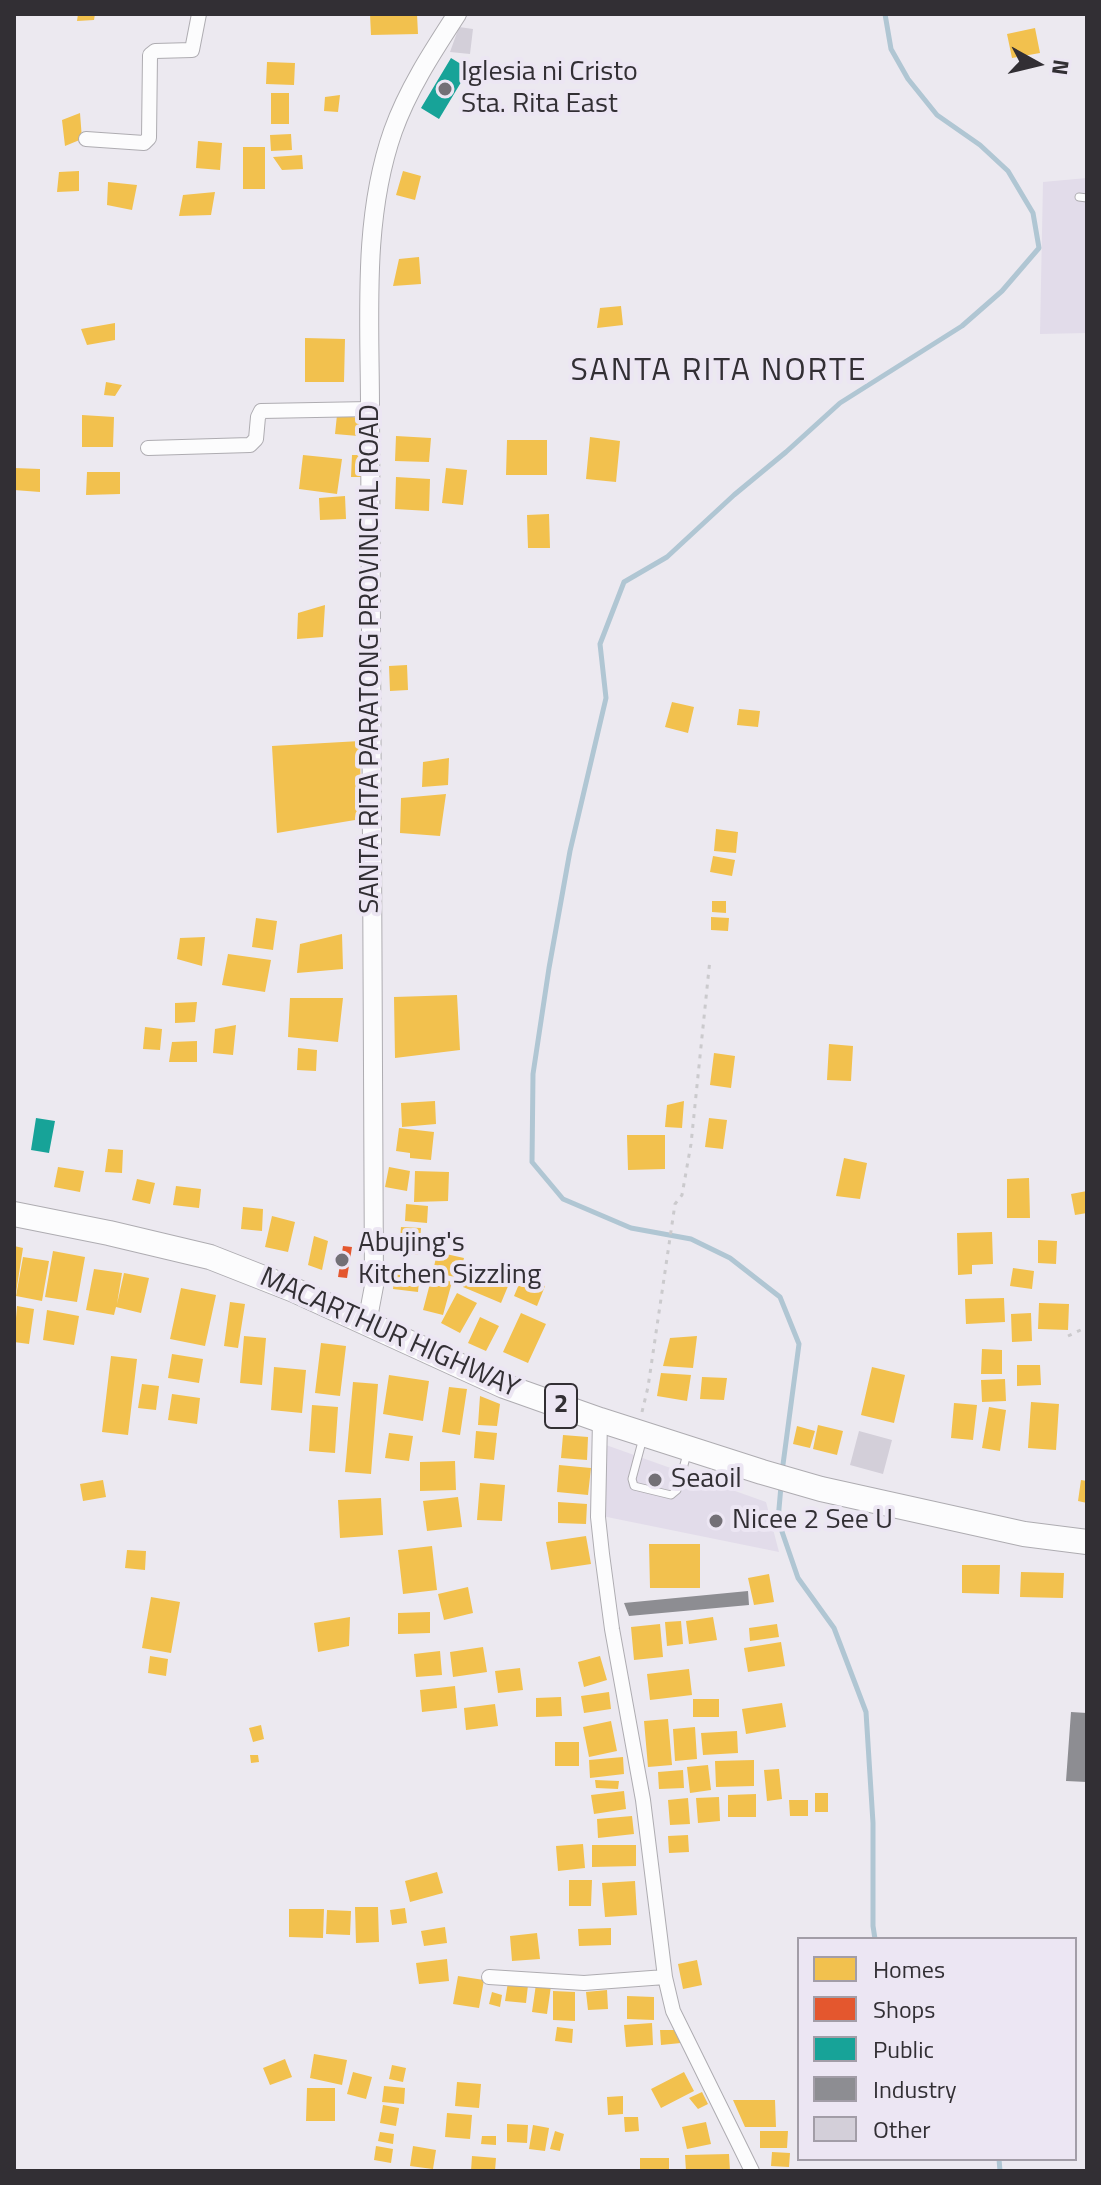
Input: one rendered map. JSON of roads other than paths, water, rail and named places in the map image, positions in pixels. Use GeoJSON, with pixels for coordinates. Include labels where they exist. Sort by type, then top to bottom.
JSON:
{"type":"FeatureCollection","features":[{"type":"Feature","properties":{"kind":"highway","name":"MACARTHUR HIGHWAY"},"geometry":{"type":"LineString","coordinates":[[14,1214],[210,1257],[294,1290],[504,1386],[762,1472],[821,1489],[1024,1534],[1087,1542]]}},
{"type":"Feature","properties":{"kind":"street"},"geometry":{"type":"LineString","coordinates":[[86,139],[144,143],[149,138],[150,55],[155,51],[192,50],[199,14]]}},
{"type":"Feature","properties":{"kind":"street","name":"SANTA RITA PARATONG PROVINCIAL ROAD"},"geometry":{"type":"LineString","coordinates":[[367,1323],[374,1286],[372,242],[378,188],[393,131],[422,67],[457,14]]}},
{"type":"Feature","properties":{"kind":"street"},"geometry":{"type":"LineString","coordinates":[[148,448],[250,445],[256,439],[261,411],[370,409]]}},
{"type":"Feature","properties":{"kind":"street"},"geometry":{"type":"LineString","coordinates":[[600,1420],[598,1517],[602,1554],[612,1629],[643,1800],[665,1977],[673,2011],[752,2171]]}},
{"type":"Feature","properties":{"kind":"street"},"geometry":{"type":"LineString","coordinates":[[489,1977],[584,1983],[665,1977]]}},
{"type":"Feature","properties":{"kind":"lane"},"geometry":{"type":"LineString","coordinates":[[641,1433],[632,1479],[634,1486],[671,1495],[677,1490],[688,1448]]}},
{"type":"Feature","properties":{"kind":"waterway"},"geometry":{"type":"LineString","coordinates":[[782,1472],[799,1344],[780,1297],[730,1258],[691,1239],[631,1228],[563,1199],[532,1162],[533,1074],[570,851],[606,698],[600,644],[624,582],[667,557],[840,403],[962,326],[1002,291],[1039,248],[1033,213],[1008,171],[980,145],[937,115],[908,79],[891,49],[885,14]]}},
{"type":"Feature","properties":{"kind":"waterway"},"geometry":{"type":"LineString","coordinates":[[781,1486],[778,1520],[798,1578],[834,1628],[866,1712],[873,1823],[875,1937]]}},
{"type":"Feature","properties":{"kind":"waterway"},"geometry":{"type":"LineString","coordinates":[[999,2161],[1000,2171]]}},
{"type":"Feature","properties":{"kind":"place","name":"Iglesia ni Cristo Sta. Rita East"},"geometry":{"type":"Point","coordinates":[445,89]}},
{"type":"Feature","properties":{"kind":"place","name":"Abujing's Kitchen Sizzling"},"geometry":{"type":"Point","coordinates":[342,1260]}},
{"type":"Feature","properties":{"kind":"place","name":"Seaoil"},"geometry":{"type":"Point","coordinates":[655,1480]}},
{"type":"Feature","properties":{"kind":"place","name":"Nicee 2 See U"},"geometry":{"type":"Point","coordinates":[716,1521]}},
{"type":"Feature","properties":{"kind":"district","name":"SANTA RITA NORTE"},"geometry":{"type":"Point","coordinates":[719,372]}}]}
